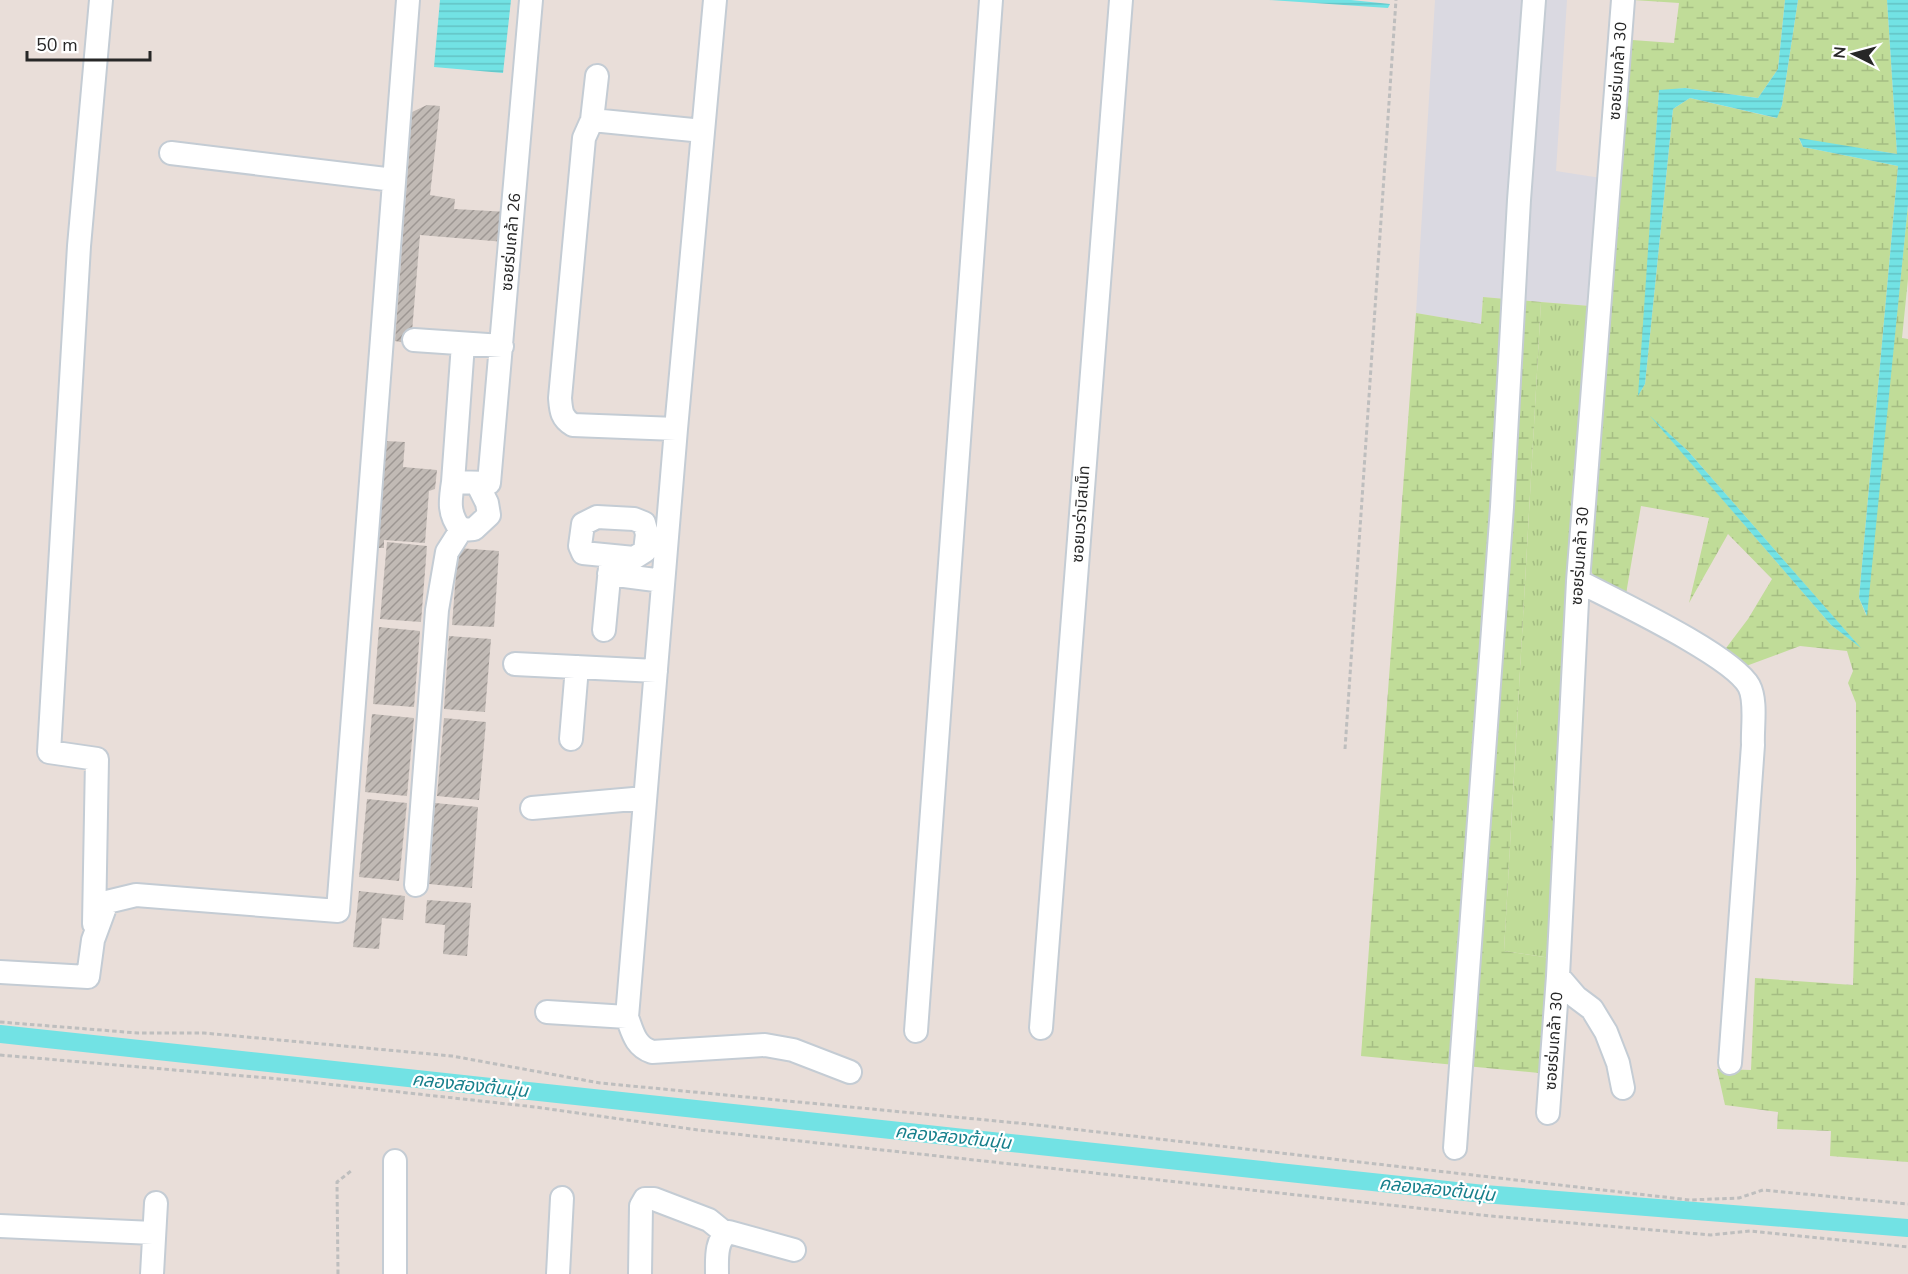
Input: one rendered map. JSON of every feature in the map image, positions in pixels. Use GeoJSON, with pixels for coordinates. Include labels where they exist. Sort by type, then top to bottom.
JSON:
{"type":"FeatureCollection","features":[{"type":"Feature","properties":{"kind":"street"},"geometry":{"type":"LineString","coordinates":[[0,972],[88,977],[93,940],[97,759],[49,752],[79,246],[101,0]]}},
{"type":"Feature","properties":{"kind":"street"},"geometry":{"type":"LineString","coordinates":[[93,940],[107,902],[136,895],[338,911],[408,0]]}},
{"type":"Feature","properties":{"kind":"street","name":"ซอยร่มเกล้า 26"},"geometry":{"type":"LineString","coordinates":[[483,483],[502,346],[531,0]]}},
{"type":"Feature","properties":{"kind":"street"},"geometry":{"type":"LineString","coordinates":[[715,0],[676,429],[627,1017],[635,1039],[642,1048],[652,1052],[765,1045],[793,1050],[850,1071]]}},
{"type":"Feature","properties":{"kind":"street"},"geometry":{"type":"LineString","coordinates":[[916,1031],[991,0]]}},
{"type":"Feature","properties":{"kind":"street","name":"ซอยเวร่าบิสเน็ท"},"geometry":{"type":"LineString","coordinates":[[1041,1028],[1121,0]]}},
{"type":"Feature","properties":{"kind":"street"},"geometry":{"type":"LineString","coordinates":[[1455,1148],[1502,507],[1519,200],[1534,0]]}},
{"type":"Feature","properties":{"kind":"street","name":"ซอยร่มเกล้า 30"},"geometry":{"type":"LineString","coordinates":[[1548,1113],[1558,976],[1578,581],[1623,0]]}},
{"type":"Feature","properties":{"kind":"street"},"geometry":{"type":"LineString","coordinates":[[597,76],[592,120],[584,138],[560,398],[561,412],[566,421],[573,425],[676,429]]}},
{"type":"Feature","properties":{"kind":"street"},"geometry":{"type":"LineString","coordinates":[[592,120],[703,131]]}},
{"type":"Feature","properties":{"kind":"street"},"geometry":{"type":"LineString","coordinates":[[171,153],[394,180]]}},
{"type":"Feature","properties":{"kind":"street"},"geometry":{"type":"LineString","coordinates":[[414,340],[502,346]]}},
{"type":"Feature","properties":{"kind":"street"},"geometry":{"type":"LineString","coordinates":[[461,530],[453,520],[450,508],[463,344]]}},
{"type":"Feature","properties":{"kind":"street"},"geometry":{"type":"LineString","coordinates":[[453,476],[483,483],[489,515],[474,529],[461,530]]}},
{"type":"Feature","properties":{"kind":"street"},"geometry":{"type":"LineString","coordinates":[[416,885],[437,610],[447,552],[461,530]]}},
{"type":"Feature","properties":{"kind":"street"},"geometry":{"type":"LineString","coordinates":[[604,630],[610,565],[663,581]]}},
{"type":"Feature","properties":{"kind":"street"},"geometry":{"type":"LineString","coordinates":[[1578,581],[1718,656],[1749,686],[1753,706],[1753,745],[1730,1063]]}},
{"type":"Feature","properties":{"kind":"street"},"geometry":{"type":"LineString","coordinates":[[515,664],[656,671]]}},
{"type":"Feature","properties":{"kind":"street"},"geometry":{"type":"LineString","coordinates":[[571,739],[577,667]]}},
{"type":"Feature","properties":{"kind":"street"},"geometry":{"type":"LineString","coordinates":[[532,808],[645,798]]}},
{"type":"Feature","properties":{"kind":"street"},"geometry":{"type":"LineString","coordinates":[[1558,976],[1576,997],[1592,1009],[1606,1032],[1618,1063],[1623,1088]]}},
{"type":"Feature","properties":{"kind":"street"},"geometry":{"type":"LineString","coordinates":[[547,1012],[627,1017]]}},
{"type":"Feature","properties":{"kind":"street"},"geometry":{"type":"LineString","coordinates":[[395,1161],[395,1274]]}},
{"type":"Feature","properties":{"kind":"street"},"geometry":{"type":"LineString","coordinates":[[558,1274],[562,1198]]}},
{"type":"Feature","properties":{"kind":"street"},"geometry":{"type":"LineString","coordinates":[[640,1274],[640,1206],[645,1199],[654,1199],[709,1220],[725,1233],[734,1233],[794,1250]]}},
{"type":"Feature","properties":{"kind":"street"},"geometry":{"type":"LineString","coordinates":[[152,1274],[156,1203]]}},
{"type":"Feature","properties":{"kind":"street"},"geometry":{"type":"LineString","coordinates":[[0,1226],[153,1233]]}},
{"type":"Feature","properties":{"kind":"street"},"geometry":{"type":"LineString","coordinates":[[717,1274],[718,1250],[725,1233]]}},
{"type":"Feature","properties":{"kind":"path"},"geometry":{"type":"LineString","coordinates":[[1345,749],[1396,0]]}},
{"type":"Feature","properties":{"kind":"path"},"geometry":{"type":"LineString","coordinates":[[0,1022],[138,1033],[204,1033],[452,1056],[600,1083],[1028,1124],[1690,1200],[1740,1197],[1763,1190],[1908,1204]]}},
{"type":"Feature","properties":{"kind":"path"},"geometry":{"type":"LineString","coordinates":[[0,1055],[303,1081],[536,1107],[698,1130],[1491,1216],[1711,1235],[1750,1231],[1908,1247]]}},
{"type":"Feature","properties":{"kind":"path"},"geometry":{"type":"LineString","coordinates":[[338,1274],[337,1182],[351,1171]]}},
{"type":"Feature","properties":{"kind":"shaded area"},"geometry":{"type":"Polygon","coordinates":[[[1435,0],[1567,0],[1556,171],[1601,178],[1590,306],[1483,297],[1481,324],[1416,313],[1435,0]]]}},
{"type":"Feature","properties":{"kind":"green space"},"geometry":{"type":"Polygon","coordinates":[[[1633,0],[1785,0],[1778,69],[1758,98],[1685,88],[1659,91],[1639,394],[1645,384],[1673,109],[1690,98],[1776,118],[1782,105],[1798,0],[1887,0],[1897,154],[1799,139],[1803,147],[1898,166],[1859,598],[1866,615],[1908,205],[1908,279],[1902,338],[1908,339],[1908,1162],[1830,1156],[1831,1131],[1777,1129],[1778,1112],[1725,1105],[1717,1069],[1751,1070],[1755,978],[1853,985],[1856,877],[1856,703],[1848,683],[1853,671],[1847,651],[1800,646],[1738,669],[1720,656],[1748,619],[1772,579],[1728,534],[1689,603],[1709,518],[1641,506],[1625,600],[1603,594],[1590,569],[1632,40],[1674,43],[1679,3],[1633,0]],[[1655,421],[1831,625],[1858,645],[1688,451],[1655,421]]]}},
{"type":"Feature","properties":{"kind":"green space"},"geometry":{"type":"Polygon","coordinates":[[[1483,297],[1541,302],[1504,951],[1551,958],[1549,1074],[1361,1056],[1416,313],[1481,324],[1483,297]]]}},
{"type":"Feature","properties":{"kind":"green space"},"geometry":{"type":"Polygon","coordinates":[[[1541,302],[1590,306],[1551,958],[1504,951],[1541,302]]]}},
{"type":"Feature","properties":{"kind":"water"},"geometry":{"type":"Polygon","coordinates":[[[440,0],[511,0],[503,73],[434,67],[440,0]]]}},
{"type":"Feature","properties":{"kind":"water"},"geometry":{"type":"Polygon","coordinates":[[[1269,0],[1351,0],[1390,4],[1388,8],[1269,0]]]}},
{"type":"Feature","properties":{"kind":"water"},"geometry":{"type":"Polygon","coordinates":[[[1785,0],[1798,0],[1782,105],[1777,118],[1690,98],[1673,109],[1645,384],[1638,396],[1659,90],[1685,88],[1758,98],[1778,69],[1785,0]]]}},
{"type":"Feature","properties":{"kind":"water"},"geometry":{"type":"Polygon","coordinates":[[[1887,0],[1908,0],[1908,205],[1867,616],[1859,598],[1898,166],[1803,147],[1799,138],[1897,154],[1887,0]]]}},
{"type":"Feature","properties":{"kind":"water"},"geometry":{"type":"Polygon","coordinates":[[[1650,416],[1688,451],[1861,648],[1831,625],[1650,416]]]}},
{"type":"Feature","properties":{"kind":"building"},"geometry":{"type":"Polygon","coordinates":[[[427,105],[440,106],[430,195],[455,199],[454,209],[509,212],[505,242],[420,235],[411,344],[395,341],[412,112],[427,105]]]}},
{"type":"Feature","properties":{"kind":"building"},"geometry":{"type":"Polygon","coordinates":[[[386,441],[405,442],[403,467],[437,470],[435,489],[429,491],[425,543],[384,540],[384,548],[378,548],[386,441]]]}},
{"type":"Feature","properties":{"kind":"building"},"geometry":{"type":"Polygon","coordinates":[[[387,542],[427,546],[421,622],[380,619],[387,542]]]}},
{"type":"Feature","properties":{"kind":"building"},"geometry":{"type":"Polygon","coordinates":[[[458,548],[499,551],[494,627],[452,625],[458,548]]]}},
{"type":"Feature","properties":{"kind":"building"},"geometry":{"type":"Polygon","coordinates":[[[379,627],[420,631],[414,707],[373,704],[379,627]]]}},
{"type":"Feature","properties":{"kind":"building"},"geometry":{"type":"Polygon","coordinates":[[[449,636],[491,639],[485,712],[444,709],[449,636]]]}},
{"type":"Feature","properties":{"kind":"building"},"geometry":{"type":"Polygon","coordinates":[[[372,714],[414,718],[407,796],[365,792],[372,714]]]}},
{"type":"Feature","properties":{"kind":"building"},"geometry":{"type":"Polygon","coordinates":[[[444,718],[486,722],[479,800],[437,796],[444,718]]]}},
{"type":"Feature","properties":{"kind":"building"},"geometry":{"type":"Polygon","coordinates":[[[367,799],[407,803],[399,881],[359,877],[367,799]]]}},
{"type":"Feature","properties":{"kind":"building"},"geometry":{"type":"Polygon","coordinates":[[[435,803],[478,807],[472,888],[429,884],[435,803]]]}},
{"type":"Feature","properties":{"kind":"building"},"geometry":{"type":"Polygon","coordinates":[[[359,891],[405,896],[403,920],[382,918],[379,949],[353,947],[359,891]]]}},
{"type":"Feature","properties":{"kind":"building"},"geometry":{"type":"Polygon","coordinates":[[[427,900],[471,903],[467,956],[443,954],[445,925],[425,923],[427,900]]]}},
{"type":"Feature","properties":{"kind":"waterway","name":"คลองสองต้นนุ่น"},"geometry":{"type":"LineString","coordinates":[[0,1034],[1484,1194],[1908,1228]]}}]}
